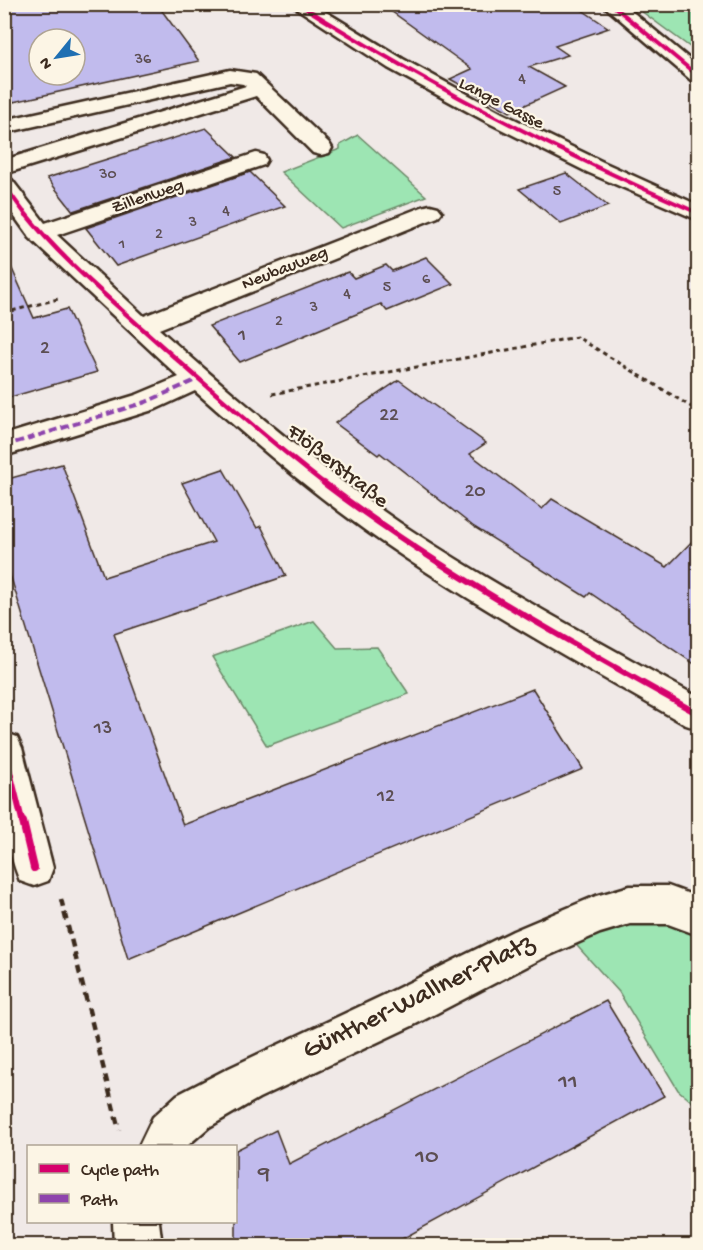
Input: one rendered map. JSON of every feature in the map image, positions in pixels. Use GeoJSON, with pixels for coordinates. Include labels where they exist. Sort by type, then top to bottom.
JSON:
{"type":"FeatureCollection","features":[{"type":"Feature","properties":{"kind":"street","name":"Lange Gasse"},"geometry":{"type":"LineString","coordinates":[[299,4],[370,49],[490,117],[569,156],[699,213]]}},
{"type":"Feature","properties":{"kind":"street"},"geometry":{"type":"LineString","coordinates":[[611,4],[699,76]]}},
{"type":"Feature","properties":{"kind":"street"},"geometry":{"type":"LineString","coordinates":[[4,127],[230,76],[249,78],[321,148]]}},
{"type":"Feature","properties":{"kind":"street"},"geometry":{"type":"LineString","coordinates":[[4,167],[260,89]]}},
{"type":"Feature","properties":{"kind":"street","name":"Zillenweg"},"geometry":{"type":"LineString","coordinates":[[39,233],[256,160]]}},
{"type":"Feature","properties":{"kind":"street","name":"Flößerstraße"},"geometry":{"type":"LineString","coordinates":[[4,185],[39,233],[93,286],[198,379],[347,501],[437,562],[531,620],[699,714]]}},
{"type":"Feature","properties":{"kind":"street","name":"Neubauweg"},"geometry":{"type":"LineString","coordinates":[[140,327],[430,212]]}},
{"type":"Feature","properties":{"kind":"street"},"geometry":{"type":"LineString","coordinates":[[4,446],[146,402],[198,379]]}},
{"type":"Feature","properties":{"kind":"street"},"geometry":{"type":"LineString","coordinates":[[4,748],[34,868]]}},
{"type":"Feature","properties":{"kind":"street","name":"Günther-Wallner-Platz"},"geometry":{"type":"LineString","coordinates":[[162,1145],[168,1133],[193,1110],[244,1083],[397,1011],[527,945],[596,915],[630,905],[668,905],[699,916]]}},
{"type":"Feature","properties":{"kind":"street"},"geometry":{"type":"LineString","coordinates":[[136,1223],[138,1245]]}},
{"type":"Feature","properties":{"kind":"path"},"geometry":{"type":"LineString","coordinates":[[4,313],[74,295],[93,286]]}},
{"type":"Feature","properties":{"kind":"path"},"geometry":{"type":"LineString","coordinates":[[226,402],[577,337],[699,411]]}},
{"type":"Feature","properties":{"kind":"path"},"geometry":{"type":"LineString","coordinates":[[34,868],[58,887],[121,1135]]}},
{"type":"Feature","properties":{"kind":"green space"},"geometry":{"type":"Polygon","coordinates":[[[633,5],[698,5],[698,53],[633,5]]]}},
{"type":"Feature","properties":{"kind":"green space"},"geometry":{"type":"Polygon","coordinates":[[[358,135],[426,196],[341,228],[281,172],[340,149],[340,145],[358,135]]]}},
{"type":"Feature","properties":{"kind":"green space"},"geometry":{"type":"Polygon","coordinates":[[[314,621],[337,648],[377,647],[409,694],[267,746],[212,657],[314,621]]]}},
{"type":"Feature","properties":{"kind":"green space"},"geometry":{"type":"Polygon","coordinates":[[[682,907],[698,921],[698,1107],[678,1090],[619,992],[568,936],[682,907]]]}},
{"type":"Feature","properties":{"kind":"building"},"geometry":{"type":"Polygon","coordinates":[[[4,4],[157,4],[199,61],[87,86],[87,27],[27,27],[27,87],[81,87],[4,104],[4,4]]]}},
{"type":"Feature","properties":{"kind":"building"},"geometry":{"type":"Polygon","coordinates":[[[381,4],[573,4],[609,28],[555,46],[568,55],[529,67],[565,87],[510,112],[450,79],[472,69],[381,4]]]}},
{"type":"Feature","properties":{"kind":"building"},"geometry":{"type":"Polygon","coordinates":[[[206,128],[236,157],[73,211],[47,178],[206,128]]]}},
{"type":"Feature","properties":{"kind":"building"},"geometry":{"type":"Polygon","coordinates":[[[250,172],[285,206],[116,266],[86,228],[250,172]]]}},
{"type":"Feature","properties":{"kind":"building"},"geometry":{"type":"Polygon","coordinates":[[[566,173],[608,206],[561,224],[519,189],[566,173]]]}},
{"type":"Feature","properties":{"kind":"building"},"geometry":{"type":"Polygon","coordinates":[[[4,251],[34,318],[67,309],[97,372],[4,399],[4,251]]]}},
{"type":"Feature","properties":{"kind":"building"},"geometry":{"type":"Polygon","coordinates":[[[426,257],[453,284],[387,311],[381,304],[240,362],[209,326],[348,272],[354,278],[386,265],[392,271],[426,257]]]}},
{"type":"Feature","properties":{"kind":"building"},"geometry":{"type":"Polygon","coordinates":[[[399,380],[486,443],[470,454],[542,509],[552,499],[667,567],[699,534],[699,667],[590,593],[586,597],[474,527],[380,453],[378,455],[335,423],[399,380]]]}},
{"type":"Feature","properties":{"kind":"building"},"geometry":{"type":"Polygon","coordinates":[[[62,464],[104,577],[214,542],[182,483],[223,469],[257,528],[261,526],[286,576],[114,634],[183,825],[533,689],[583,769],[128,959],[4,555],[4,480],[62,464]]]}},
{"type":"Feature","properties":{"kind":"building"},"geometry":{"type":"Polygon","coordinates":[[[606,1001],[664,1096],[391,1245],[236,1245],[237,1150],[276,1130],[289,1164],[606,1001]]]}},
{"type":"Feature","properties":{"kind":"marked path"},"geometry":{"type":"LineString","coordinates":[[4,446],[146,402],[198,379]]}},
{"type":"Feature","properties":{"kind":"cycle path"},"geometry":{"type":"LineString","coordinates":[[299,4],[396,63],[494,118],[698,213]]}},
{"type":"Feature","properties":{"kind":"cycle path"},"geometry":{"type":"LineString","coordinates":[[611,4],[698,76]]}},
{"type":"Feature","properties":{"kind":"cycle path"},"geometry":{"type":"LineString","coordinates":[[4,185],[36,227],[88,280],[244,418],[346,500],[475,587],[698,714]]}},
{"type":"Feature","properties":{"kind":"cycle path"},"geometry":{"type":"LineString","coordinates":[[4,748],[34,868]]}}]}
